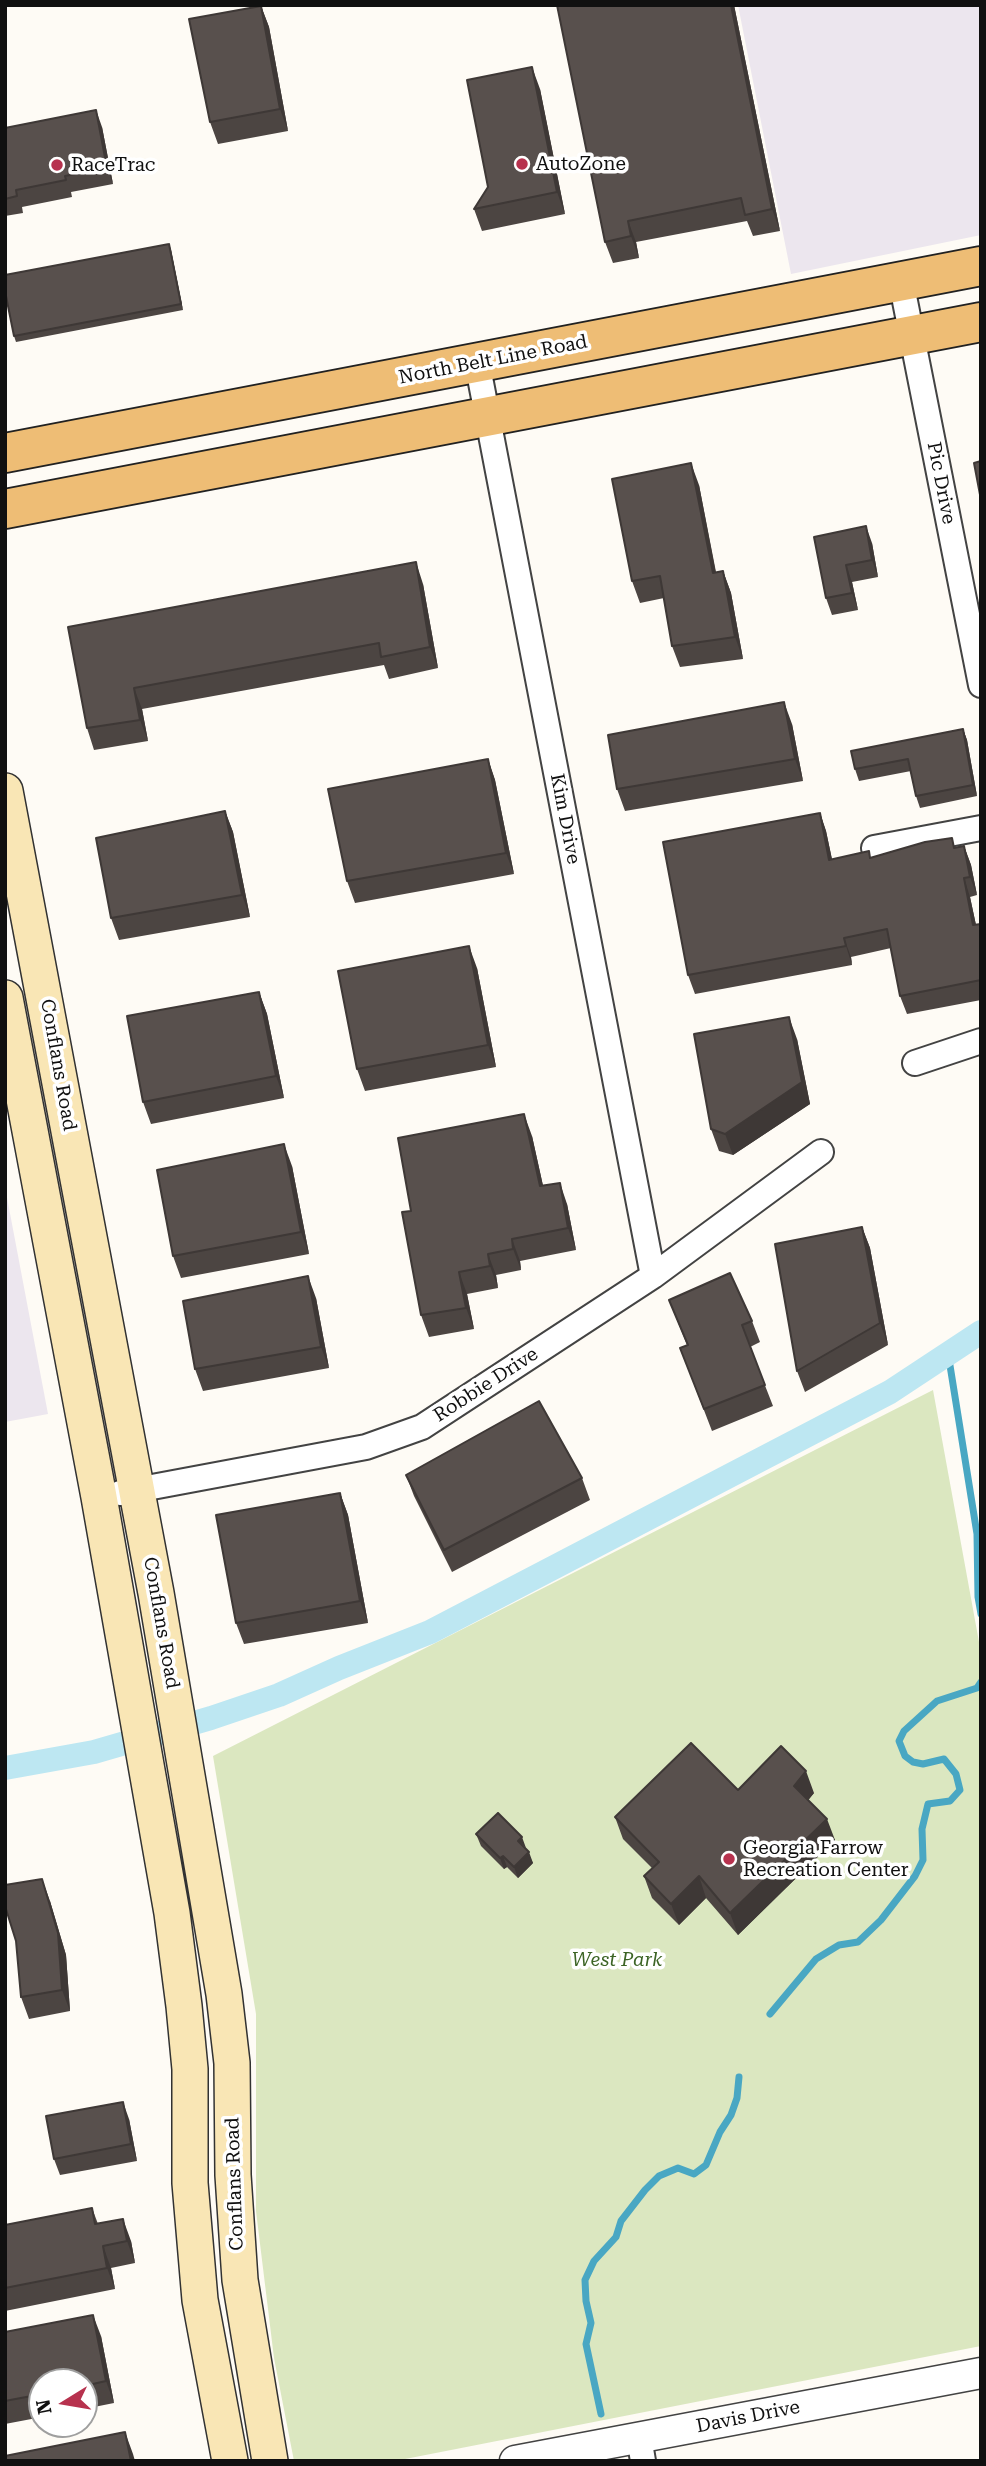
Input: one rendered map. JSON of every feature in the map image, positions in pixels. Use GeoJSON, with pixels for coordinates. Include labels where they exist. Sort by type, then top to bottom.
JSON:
{"type":"FeatureCollection","features":[{"type":"Feature","properties":{"kind":"main road","name":"North Belt Line Road"},"geometry":{"type":"LineString","coordinates":[[5,453],[981,266]]}},
{"type":"Feature","properties":{"kind":"main road"},"geometry":{"type":"LineString","coordinates":[[5,509],[981,322]]}},
{"type":"Feature","properties":{"kind":"main road","name":"Conflans Road"},"geometry":{"type":"LineString","coordinates":[[5,791],[15,897],[136,1490],[227,2017],[232,2063],[233,2175],[240,2280],[270,2461]]}},
{"type":"Feature","properties":{"kind":"main road","name":"Conflans Road"},"geometry":{"type":"LineString","coordinates":[[5,998],[99,1497],[172,1913],[190,2069],[191,2195],[200,2300],[230,2461]]}},
{"type":"Feature","properties":{"kind":"main road"},"geometry":{"type":"LineString","coordinates":[[186,2024],[227,2017]]}},
{"type":"Feature","properties":{"kind":"street","name":"Pic Drive"},"geometry":{"type":"LineString","coordinates":[[901,281],[981,685]]}},
{"type":"Feature","properties":{"kind":"street","name":"Kim Drive"},"geometry":{"type":"LineString","coordinates":[[477,362],[653,1276]]}},
{"type":"Feature","properties":{"kind":"street"},"geometry":{"type":"LineString","coordinates":[[874,848],[981,828]]}},
{"type":"Feature","properties":{"kind":"street"},"geometry":{"type":"LineString","coordinates":[[915,1063],[981,1041]]}},
{"type":"Feature","properties":{"kind":"street","name":"Robbie Drive"},"geometry":{"type":"LineString","coordinates":[[99,1497],[366,1447],[422,1427],[653,1276],[821,1152]]}},
{"type":"Feature","properties":{"kind":"street","name":"Davis Drive"},"geometry":{"type":"LineString","coordinates":[[515,2461],[641,2449],[981,2373]]}},
{"type":"Feature","properties":{"kind":"shaded area"},"geometry":{"type":"Polygon","coordinates":[[[738,5],[981,5],[981,235],[791,274],[738,5]]]}},
{"type":"Feature","properties":{"kind":"shaded area"},"geometry":{"type":"Polygon","coordinates":[[[5,1187],[48,1414],[5,1422],[5,1187]]]}},
{"type":"Feature","properties":{"kind":"green space","name":"West Park"},"geometry":{"type":"Polygon","coordinates":[[[933,1390],[981,1653],[981,2346],[395,2461],[294,2461],[274,2358],[256,2211],[256,2014],[213,1756],[933,1390]]]}},
{"type":"Feature","properties":{"kind":"building"},"geometry":{"type":"Polygon","coordinates":[[[557,5],[731,5],[772,209],[745,215],[741,198],[628,221],[631,236],[605,242],[557,5]]]}},
{"type":"Feature","properties":{"kind":"building"},"geometry":{"type":"Polygon","coordinates":[[[261,6],[280,109],[210,122],[189,19],[261,6]]]}},
{"type":"Feature","properties":{"kind":"building"},"geometry":{"type":"Polygon","coordinates":[[[532,67],[557,192],[474,209],[488,187],[467,80],[532,67]]]}},
{"type":"Feature","properties":{"kind":"building","name":"RaceTrac"},"geometry":{"type":"Polygon","coordinates":[[[96,110],[107,168],[16,190],[17,196],[5,199],[5,128],[96,110]]]}},
{"type":"Feature","properties":{"kind":"building"},"geometry":{"type":"Polygon","coordinates":[[[169,244],[181,304],[14,336],[5,291],[5,275],[169,244]]]}},
{"type":"Feature","properties":{"kind":"building"},"geometry":{"type":"Polygon","coordinates":[[[981,461],[981,500],[974,463],[981,461]]]}},
{"type":"Feature","properties":{"kind":"building"},"geometry":{"type":"Polygon","coordinates":[[[691,463],[713,573],[723,571],[735,637],[672,646],[660,576],[632,581],[612,479],[691,463]]]}},
{"type":"Feature","properties":{"kind":"building"},"geometry":{"type":"Polygon","coordinates":[[[866,526],[872,560],[846,565],[852,593],[826,598],[814,537],[866,526]]]}},
{"type":"Feature","properties":{"kind":"building"},"geometry":{"type":"Polygon","coordinates":[[[416,562],[430,647],[381,657],[379,643],[134,688],[140,720],[87,728],[68,627],[416,562]]]}},
{"type":"Feature","properties":{"kind":"building"},"geometry":{"type":"Polygon","coordinates":[[[784,702],[795,759],[617,789],[608,735],[784,702]]]}},
{"type":"Feature","properties":{"kind":"building"},"geometry":{"type":"Polygon","coordinates":[[[963,729],[973,785],[916,796],[908,759],[855,769],[851,751],[963,729]]]}},
{"type":"Feature","properties":{"kind":"building"},"geometry":{"type":"Polygon","coordinates":[[[488,759],[506,853],[347,881],[328,789],[488,759]]]}},
{"type":"Feature","properties":{"kind":"building"},"geometry":{"type":"Polygon","coordinates":[[[225,811],[242,895],[111,918],[96,838],[225,811]]]}},
{"type":"Feature","properties":{"kind":"building"},"geometry":{"type":"Polygon","coordinates":[[[820,813],[829,860],[869,851],[870,858],[925,842],[952,838],[954,848],[964,846],[970,877],[964,878],[973,925],[981,924],[981,980],[900,996],[887,929],[844,938],[846,946],[688,975],[663,842],[820,813]]]}},
{"type":"Feature","properties":{"kind":"building"},"geometry":{"type":"Polygon","coordinates":[[[469,946],[488,1045],[357,1069],[338,971],[469,946]]]}},
{"type":"Feature","properties":{"kind":"building"},"geometry":{"type":"Polygon","coordinates":[[[259,992],[276,1076],[143,1102],[127,1016],[259,992]]]}},
{"type":"Feature","properties":{"kind":"building"},"geometry":{"type":"Polygon","coordinates":[[[789,1017],[802,1082],[725,1134],[711,1129],[694,1034],[789,1017]]]}},
{"type":"Feature","properties":{"kind":"building"},"geometry":{"type":"Polygon","coordinates":[[[524,1114],[540,1186],[560,1183],[568,1228],[512,1239],[513,1249],[488,1254],[490,1266],[459,1272],[466,1308],[421,1315],[402,1212],[411,1211],[398,1138],[524,1114]]]}},
{"type":"Feature","properties":{"kind":"building"},"geometry":{"type":"Polygon","coordinates":[[[284,1144],[301,1232],[173,1256],[157,1170],[284,1144]]]}},
{"type":"Feature","properties":{"kind":"building"},"geometry":{"type":"Polygon","coordinates":[[[862,1227],[880,1323],[797,1371],[775,1244],[862,1227]]]}},
{"type":"Feature","properties":{"kind":"building"},"geometry":{"type":"Polygon","coordinates":[[[730,1273],[752,1321],[742,1325],[765,1385],[704,1409],[680,1348],[688,1345],[669,1300],[730,1273]]]}},
{"type":"Feature","properties":{"kind":"building"},"geometry":{"type":"Polygon","coordinates":[[[308,1276],[321,1347],[195,1369],[183,1301],[308,1276]]]}},
{"type":"Feature","properties":{"kind":"building"},"geometry":{"type":"Polygon","coordinates":[[[539,1401],[582,1478],[444,1550],[406,1475],[539,1401]]]}},
{"type":"Feature","properties":{"kind":"building"},"geometry":{"type":"Polygon","coordinates":[[[340,1493],[360,1601],[236,1623],[216,1515],[340,1493]]]}},
{"type":"Feature","properties":{"kind":"building","name":"Georgia Farrow Recreation Center"},"geometry":{"type":"Polygon","coordinates":[[[691,1743],[738,1790],[781,1746],[806,1771],[794,1786],[827,1819],[730,1913],[699,1876],[671,1904],[644,1876],[659,1862],[615,1817],[691,1743]]]}},
{"type":"Feature","properties":{"kind":"building"},"geometry":{"type":"Polygon","coordinates":[[[498,1813],[522,1837],[518,1841],[529,1852],[514,1867],[503,1856],[500,1858],[476,1834],[498,1813]]]}},
{"type":"Feature","properties":{"kind":"building"},"geometry":{"type":"Polygon","coordinates":[[[42,1879],[58,1933],[62,1990],[21,1997],[16,1941],[5,1906],[5,1885],[42,1879]]]}},
{"type":"Feature","properties":{"kind":"building"},"geometry":{"type":"Polygon","coordinates":[[[123,2102],[131,2144],[54,2159],[46,2116],[123,2102]]]}},
{"type":"Feature","properties":{"kind":"building"},"geometry":{"type":"Polygon","coordinates":[[[92,2208],[95,2224],[123,2219],[127,2241],[103,2246],[107,2268],[5,2288],[5,2225],[92,2208]]]}},
{"type":"Feature","properties":{"kind":"building"},"geometry":{"type":"Polygon","coordinates":[[[93,2315],[106,2381],[98,2383],[98,2368],[28,2368],[28,2397],[5,2401],[5,2332],[93,2315]]]}},
{"type":"Feature","properties":{"kind":"building"},"geometry":{"type":"Polygon","coordinates":[[[125,2432],[131,2461],[5,2461],[5,2456],[125,2432]]]}},
{"type":"Feature","properties":{"kind":"waterway"},"geometry":{"type":"LineString","coordinates":[[5,1768],[94,1752],[211,1718],[279,1695],[430,1632],[890,1392],[981,1332]]}},
{"type":"Feature","properties":{"kind":"waterway"},"geometry":{"type":"LineString","coordinates":[[948,1353],[977,1534],[978,1597],[981,1614]]}},
{"type":"Feature","properties":{"kind":"waterway"},"geometry":{"type":"LineString","coordinates":[[770,2014],[816,1959],[839,1945],[858,1942],[881,1920],[915,1876],[923,1860],[922,1829],[928,1804],[950,1801],[960,1790],[956,1774],[944,1759],[923,1764],[913,1762],[905,1756],[899,1741],[904,1731],[937,1701],[977,1688],[981,1682]]}},
{"type":"Feature","properties":{"kind":"waterway"},"geometry":{"type":"LineString","coordinates":[[601,2414],[586,2344],[591,2323],[585,2280],[594,2261],[616,2237],[621,2221],[659,2176],[678,2168],[694,2174],[706,2165],[720,2132],[731,2115],[737,2098],[739,2077]]}},
{"type":"Feature","properties":{"kind":"place","name":"AutoZone"},"geometry":{"type":"Point","coordinates":[522,164]}},
{"type":"Feature","properties":{"kind":"place","name":"RaceTrac"},"geometry":{"type":"Point","coordinates":[57,165]}},
{"type":"Feature","properties":{"kind":"place","name":"Georgia Farrow Recreation Center"},"geometry":{"type":"Point","coordinates":[729,1859]}}]}
